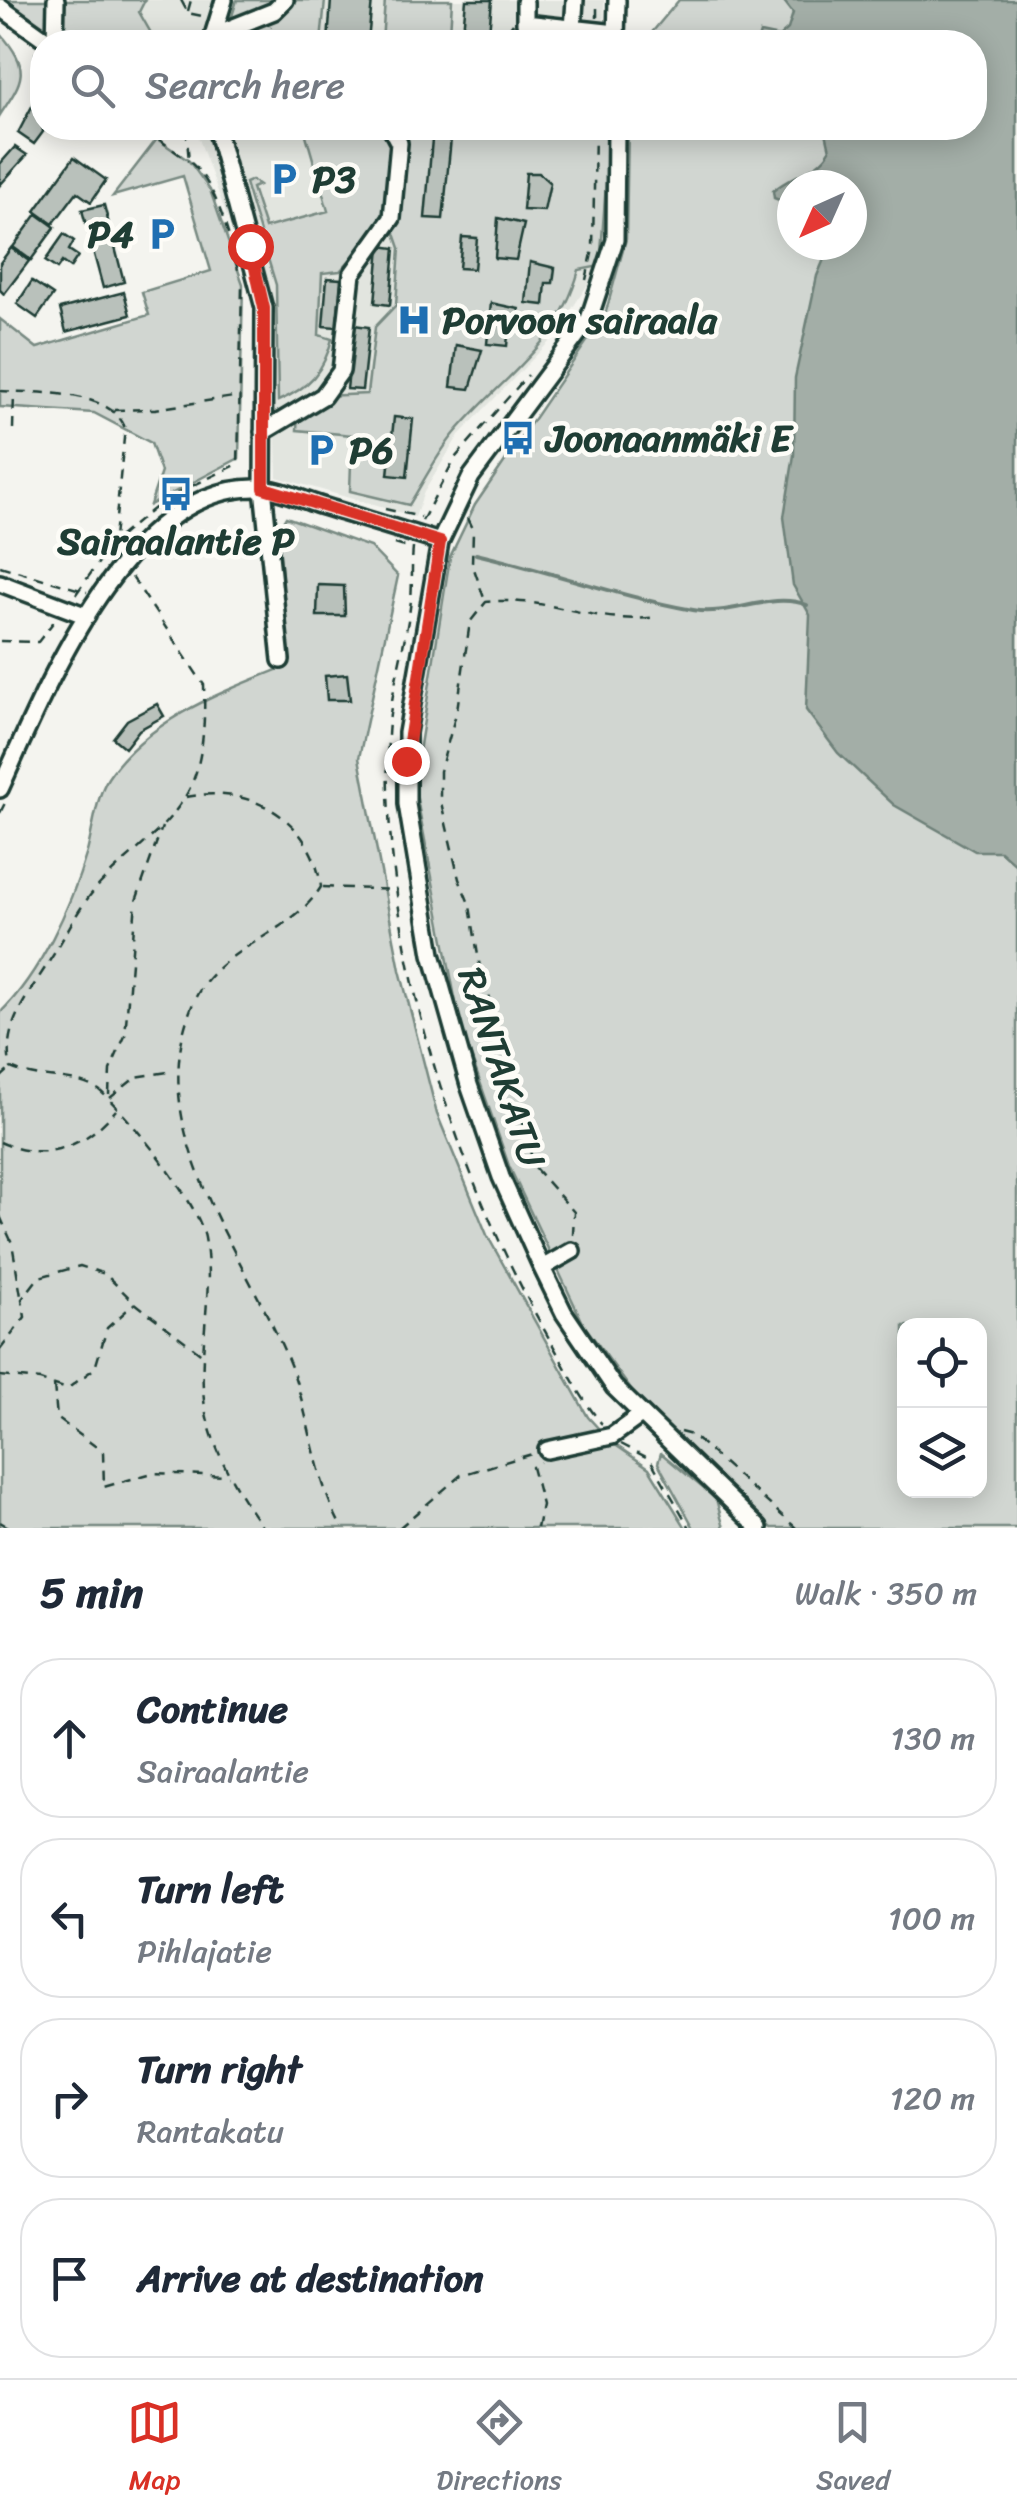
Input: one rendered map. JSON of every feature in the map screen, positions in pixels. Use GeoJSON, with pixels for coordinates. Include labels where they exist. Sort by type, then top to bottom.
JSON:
{"type":"FeatureCollection","features":[{"type":"Feature","properties":{"kind":"street"},"geometry":{"type":"LineString","coordinates":[[49,30],[56,0]]}},
{"type":"Feature","properties":{"kind":"street"},"geometry":{"type":"LineString","coordinates":[[215,30],[224,0]]}},
{"type":"Feature","properties":{"kind":"street"},"geometry":{"type":"LineString","coordinates":[[220,30],[274,11],[285,0]]}},
{"type":"Feature","properties":{"kind":"street"},"geometry":{"type":"LineString","coordinates":[[573,29],[576,0]]}},
{"type":"Feature","properties":{"kind":"street"},"geometry":{"type":"LineString","coordinates":[[616,30],[617,0]]}},
{"type":"Feature","properties":{"kind":"street"},"geometry":{"type":"LineString","coordinates":[[526,2],[525,23],[578,30]]}},
{"type":"Feature","properties":{"kind":"street"},"geometry":{"type":"LineString","coordinates":[[0,6],[30,31]]}},
{"type":"Feature","properties":{"kind":"street"},"geometry":{"type":"LineString","coordinates":[[219,140],[264,308],[264,488],[282,660]]}},
{"type":"Feature","properties":{"kind":"street"},"geometry":{"type":"LineString","coordinates":[[263,432],[322,396],[340,371],[352,274],[392,218],[398,140]]}},
{"type":"Feature","properties":{"kind":"street","name":"RANTAKATU"},"geometry":{"type":"LineString","coordinates":[[616,140],[615,240],[600,294],[573,345],[471,477],[440,542],[407,734],[411,846],[432,954],[469,1086],[501,1177],[542,1268],[590,1354],[641,1415],[741,1521],[759,1528]]}},
{"type":"Feature","properties":{"kind":"street"},"geometry":{"type":"LineString","coordinates":[[4,792],[87,616],[130,554],[174,512],[226,492],[264,488],[415,542],[440,542]]}},
{"type":"Feature","properties":{"kind":"street"},"geometry":{"type":"LineString","coordinates":[[0,583],[87,616]]}},
{"type":"Feature","properties":{"kind":"street"},"geometry":{"type":"LineString","coordinates":[[542,1268],[572,1252]]}},
{"type":"Feature","properties":{"kind":"street"},"geometry":{"type":"LineString","coordinates":[[545,1455],[612,1436],[641,1415]]}},
{"type":"Feature","properties":{"kind":"path"},"geometry":{"type":"LineString","coordinates":[[181,0],[188,12],[211,30]]}},
{"type":"Feature","properties":{"kind":"path"},"geometry":{"type":"LineString","coordinates":[[188,12],[192,0]]}},
{"type":"Feature","properties":{"kind":"path"},"geometry":{"type":"LineString","coordinates":[[269,30],[276,18]]}},
{"type":"Feature","properties":{"kind":"path"},"geometry":{"type":"LineString","coordinates":[[506,30],[510,23],[525,23]]}},
{"type":"Feature","properties":{"kind":"path"},"geometry":{"type":"LineString","coordinates":[[0,641],[38,642],[114,541],[165,499],[238,464],[242,284],[202,172],[160,140]]}},
{"type":"Feature","properties":{"kind":"path"},"geometry":{"type":"LineString","coordinates":[[187,140],[190,162]]}},
{"type":"Feature","properties":{"kind":"path"},"geometry":{"type":"LineString","coordinates":[[585,285],[593,249],[595,140]]}},
{"type":"Feature","properties":{"kind":"path"},"geometry":{"type":"LineString","coordinates":[[533,370],[456,458],[433,494],[415,542],[411,604],[388,733],[391,850],[413,972],[447,1104],[470,1171],[533,1310],[585,1400],[612,1436],[650,1459],[690,1528]]}},
{"type":"Feature","properties":{"kind":"path"},"geometry":{"type":"LineString","coordinates":[[0,390],[50,394],[112,410],[155,409],[240,396]]}},
{"type":"Feature","properties":{"kind":"path"},"geometry":{"type":"LineString","coordinates":[[12,429],[14,392]]}},
{"type":"Feature","properties":{"kind":"path"},"geometry":{"type":"LineString","coordinates":[[112,410],[126,428],[114,541]]}},
{"type":"Feature","properties":{"kind":"path"},"geometry":{"type":"LineString","coordinates":[[466,515],[473,532],[472,563],[486,602]]}},
{"type":"Feature","properties":{"kind":"path"},"geometry":{"type":"LineString","coordinates":[[395,544],[415,542]]}},
{"type":"Feature","properties":{"kind":"path"},"geometry":{"type":"LineString","coordinates":[[0,566],[80,588],[98,598]]}},
{"type":"Feature","properties":{"kind":"path"},"geometry":{"type":"LineString","coordinates":[[128,572],[204,685],[200,747],[185,797],[162,825],[100,884],[64,928],[6,1032],[3,1046],[10,1068],[32,1078],[86,1083],[108,1099],[180,1185],[204,1233],[209,1276],[206,1410],[218,1454],[263,1528]]}},
{"type":"Feature","properties":{"kind":"path"},"geometry":{"type":"LineString","coordinates":[[572,1252],[574,1212],[534,1167],[524,1126],[495,1058],[489,990],[481,974],[470,906],[459,879],[440,798],[440,771],[457,710],[470,622],[486,602],[517,598],[622,622],[657,618]]}},
{"type":"Feature","properties":{"kind":"path"},"geometry":{"type":"LineString","coordinates":[[0,812],[4,792]]}},
{"type":"Feature","properties":{"kind":"path"},"geometry":{"type":"LineString","coordinates":[[185,797],[213,792],[241,795],[272,809],[308,842],[321,887]]}},
{"type":"Feature","properties":{"kind":"path"},"geometry":{"type":"LineString","coordinates":[[108,1099],[110,1070],[125,1036],[127,966],[136,900],[162,825]]}},
{"type":"Feature","properties":{"kind":"path"},"geometry":{"type":"LineString","coordinates":[[321,887],[398,890]]}},
{"type":"Feature","properties":{"kind":"path"},"geometry":{"type":"LineString","coordinates":[[321,887],[295,920],[216,970],[196,998],[176,1070],[207,1201],[289,1362],[319,1474],[342,1528]]}},
{"type":"Feature","properties":{"kind":"path"},"geometry":{"type":"LineString","coordinates":[[0,1078],[10,1068]]}},
{"type":"Feature","properties":{"kind":"path"},"geometry":{"type":"LineString","coordinates":[[108,1099],[136,1077],[176,1070]]}},
{"type":"Feature","properties":{"kind":"path"},"geometry":{"type":"LineString","coordinates":[[0,1142],[43,1156],[96,1134],[117,1109]]}},
{"type":"Feature","properties":{"kind":"path"},"geometry":{"type":"LineString","coordinates":[[0,1216],[12,1244],[25,1317],[0,1350]]}},
{"type":"Feature","properties":{"kind":"path"},"geometry":{"type":"LineString","coordinates":[[22,1299],[39,1277],[80,1266],[105,1274],[134,1303],[206,1357]]}},
{"type":"Feature","properties":{"kind":"path"},"geometry":{"type":"LineString","coordinates":[[0,1376],[67,1389],[94,1368],[107,1328],[134,1303]]}},
{"type":"Feature","properties":{"kind":"path"},"geometry":{"type":"LineString","coordinates":[[54,1384],[57,1418],[104,1452],[104,1486],[152,1472],[230,1476]]}},
{"type":"Feature","properties":{"kind":"path"},"geometry":{"type":"LineString","coordinates":[[665,1440],[683,1430],[692,1434],[796,1528]]}},
{"type":"Feature","properties":{"kind":"path"},"geometry":{"type":"LineString","coordinates":[[399,1528],[462,1475],[545,1455]]}},
{"type":"Feature","properties":{"kind":"path"},"geometry":{"type":"LineString","coordinates":[[537,1528],[542,1505],[532,1466],[545,1455]]}},
{"type":"Feature","properties":{"kind":"path"},"geometry":{"type":"LineString","coordinates":[[0,1522],[10,1528]]}},
{"type":"Feature","properties":{"kind":"shaded area"},"geometry":{"type":"Polygon","coordinates":[[[2,0],[145,0],[139,12],[149,30],[44,30],[2,0]]]}},
{"type":"Feature","properties":{"kind":"shaded area"},"geometry":{"type":"Polygon","coordinates":[[[107,0],[604,0],[604,30],[131,30],[107,0]]]}},
{"type":"Feature","properties":{"kind":"shaded area"},"geometry":{"type":"Polygon","coordinates":[[[237,0],[325,0],[322,30],[228,30],[237,0]]]}},
{"type":"Feature","properties":{"kind":"shaded area"},"geometry":{"type":"Polygon","coordinates":[[[385,0],[452,0],[450,30],[383,30],[385,0]]]}},
{"type":"Feature","properties":{"kind":"shaded area"},"geometry":{"type":"Polygon","coordinates":[[[679,0],[1017,0],[1017,1528],[772,1528],[645,1409],[584,1325],[509,1166],[460,1024],[414,783],[450,557],[475,505],[605,315],[626,239],[628,140],[987,140],[987,30],[654,30],[679,0]]]}},
{"type":"Feature","properties":{"kind":"shaded area"},"geometry":{"type":"Polygon","coordinates":[[[783,0],[1017,0],[1017,866],[1000,851],[975,851],[894,805],[838,753],[806,710],[810,615],[793,585],[784,517],[794,455],[795,378],[817,276],[824,260],[867,260],[867,170],[808,170],[830,150],[828,140],[987,140],[987,30],[788,29],[793,13],[783,0]]]}},
{"type":"Feature","properties":{"kind":"shaded area"},"geometry":{"type":"Polygon","coordinates":[[[0,33],[16,56],[21,74],[0,115],[0,33]]]}},
{"type":"Feature","properties":{"kind":"shaded area"},"geometry":{"type":"Polygon","coordinates":[[[158,140],[189,161],[210,190],[243,284],[239,458],[150,505],[161,472],[151,443],[94,413],[0,407],[0,319],[37,348],[149,315],[142,292],[211,271],[183,176],[113,196],[158,140]]]}},
{"type":"Feature","properties":{"kind":"shaded area","name":"Porvoon sairaala"},"geometry":{"type":"Polygon","coordinates":[[[199,140],[606,140],[600,266],[552,339],[459,435],[424,492],[415,517],[277,477],[273,344],[199,140]]]}},
{"type":"Feature","properties":{"kind":"shaded area","name":"Porvoon sairaala"},"geometry":{"type":"Polygon","coordinates":[[[307,140],[606,140],[600,266],[579,270],[558,320],[527,359],[455,433],[409,505],[350,491],[352,435],[297,430],[298,413],[323,396],[367,394],[375,327],[396,305],[400,248],[389,216],[340,271],[322,273],[319,335],[332,339],[329,350],[314,377],[278,401],[276,285],[245,183],[252,180],[259,185],[252,188],[265,228],[328,211],[307,140]]]}},
{"type":"Feature","properties":{"kind":"shaded area"},"geometry":{"type":"Polygon","coordinates":[[[286,517],[370,547],[398,576],[359,758],[400,970],[437,1114],[487,1235],[588,1417],[611,1442],[649,1468],[686,1528],[0,1528],[0,1013],[41,959],[63,917],[87,852],[104,786],[125,757],[144,739],[190,709],[289,665],[278,530],[286,517]]]}},
{"type":"Feature","properties":{"kind":"shaded area"},"geometry":{"type":"Polygon","coordinates":[[[661,1453],[716,1499],[724,1528],[694,1528],[658,1463],[661,1453]]]}},
{"type":"Feature","properties":{"kind":"building"},"geometry":{"type":"Polygon","coordinates":[[[331,0],[372,0],[369,30],[329,30],[331,0]]]}},
{"type":"Feature","properties":{"kind":"building"},"geometry":{"type":"Polygon","coordinates":[[[466,0],[492,0],[489,30],[463,30],[466,0]]]}},
{"type":"Feature","properties":{"kind":"building"},"geometry":{"type":"Polygon","coordinates":[[[30,110],[30,140],[37,140],[34,144],[18,133],[30,110]]]}},
{"type":"Feature","properties":{"kind":"building"},"geometry":{"type":"Polygon","coordinates":[[[432,140],[451,140],[443,219],[425,218],[432,140]]]}},
{"type":"Feature","properties":{"kind":"building"},"geometry":{"type":"Polygon","coordinates":[[[15,147],[27,155],[0,185],[0,164],[15,147]]]}},
{"type":"Feature","properties":{"kind":"building"},"geometry":{"type":"Polygon","coordinates":[[[74,157],[106,180],[91,202],[77,192],[53,224],[35,211],[74,157]]]}},
{"type":"Feature","properties":{"kind":"building"},"geometry":{"type":"Polygon","coordinates":[[[526,173],[539,173],[550,183],[544,211],[523,210],[526,173]]]}},
{"type":"Feature","properties":{"kind":"building"},"geometry":{"type":"Polygon","coordinates":[[[104,205],[124,282],[103,288],[82,210],[104,205]]]}},
{"type":"Feature","properties":{"kind":"building"},"geometry":{"type":"Polygon","coordinates":[[[37,214],[55,227],[31,260],[13,247],[37,214]]]}},
{"type":"Feature","properties":{"kind":"building"},"geometry":{"type":"Polygon","coordinates":[[[498,218],[524,224],[516,260],[495,258],[498,218]]]}},
{"type":"Feature","properties":{"kind":"building"},"geometry":{"type":"Polygon","coordinates":[[[64,234],[74,241],[69,250],[78,256],[70,268],[62,262],[57,269],[45,261],[64,234]]]}},
{"type":"Feature","properties":{"kind":"building"},"geometry":{"type":"Polygon","coordinates":[[[462,237],[477,238],[474,269],[459,268],[462,237]]]}},
{"type":"Feature","properties":{"kind":"building"},"geometry":{"type":"Polygon","coordinates":[[[380,246],[395,248],[390,305],[375,303],[380,246]]]}},
{"type":"Feature","properties":{"kind":"building"},"geometry":{"type":"Polygon","coordinates":[[[11,248],[29,261],[4,294],[0,290],[0,263],[11,248]]]}},
{"type":"Feature","properties":{"kind":"building"},"geometry":{"type":"Polygon","coordinates":[[[530,262],[555,268],[553,283],[546,283],[544,305],[526,303],[530,262]]]}},
{"type":"Feature","properties":{"kind":"building"},"geometry":{"type":"Polygon","coordinates":[[[327,278],[341,279],[337,327],[323,326],[327,278]]]}},
{"type":"Feature","properties":{"kind":"building"},"geometry":{"type":"Polygon","coordinates":[[[32,281],[53,295],[37,318],[17,304],[32,281]]]}},
{"type":"Feature","properties":{"kind":"building"},"geometry":{"type":"Polygon","coordinates":[[[124,292],[130,315],[66,332],[60,309],[124,292]]]}},
{"type":"Feature","properties":{"kind":"building"},"geometry":{"type":"Polygon","coordinates":[[[491,303],[519,309],[517,326],[509,325],[507,346],[487,344],[491,303]]]}},
{"type":"Feature","properties":{"kind":"building"},"geometry":{"type":"Polygon","coordinates":[[[354,325],[369,327],[362,390],[347,389],[354,325]]]}},
{"type":"Feature","properties":{"kind":"building"},"geometry":{"type":"Polygon","coordinates":[[[456,345],[482,350],[470,389],[451,387],[456,345]]]}},
{"type":"Feature","properties":{"kind":"building"},"geometry":{"type":"Polygon","coordinates":[[[394,417],[413,419],[407,477],[388,475],[394,417]]]}},
{"type":"Feature","properties":{"kind":"building"},"geometry":{"type":"Polygon","coordinates":[[[318,585],[344,586],[345,616],[317,616],[318,585]]]}},
{"type":"Feature","properties":{"kind":"building"},"geometry":{"type":"Polygon","coordinates":[[[347,674],[350,700],[327,700],[325,676],[347,674]]]}},
{"type":"Feature","properties":{"kind":"building"},"geometry":{"type":"Polygon","coordinates":[[[157,704],[164,716],[139,730],[125,748],[113,738],[127,720],[157,704]]]}},
{"type":"Feature","properties":{"kind":"waterway"},"geometry":{"type":"LineString","coordinates":[[476,554],[693,610],[722,610],[779,601],[807,605]]}},
{"type":"Feature","properties":{"kind":"place","name":"P3"},"geometry":{"type":"Point","coordinates":[284,179]}},
{"type":"Feature","properties":{"kind":"place","name":"P4"},"geometry":{"type":"Point","coordinates":[162,234]}},
{"type":"Feature","properties":{"kind":"place","name":"Porvoon sairaala"},"geometry":{"type":"Point","coordinates":[414,320]}},
{"type":"Feature","properties":{"kind":"place","name":"Joonaanmäki E"},"geometry":{"type":"Point","coordinates":[518,438]}},
{"type":"Feature","properties":{"kind":"place","name":"P6"},"geometry":{"type":"Point","coordinates":[321,450]}},
{"type":"Feature","properties":{"kind":"place","name":"Sairaalantie P"},"geometry":{"type":"Point","coordinates":[176,494]}},
{"type":"Feature","properties":{"kind":"route"},"geometry":{"type":"LineString","coordinates":[[250,246],[264,308],[264,488],[440,542],[407,734],[406,761]]}}]}
